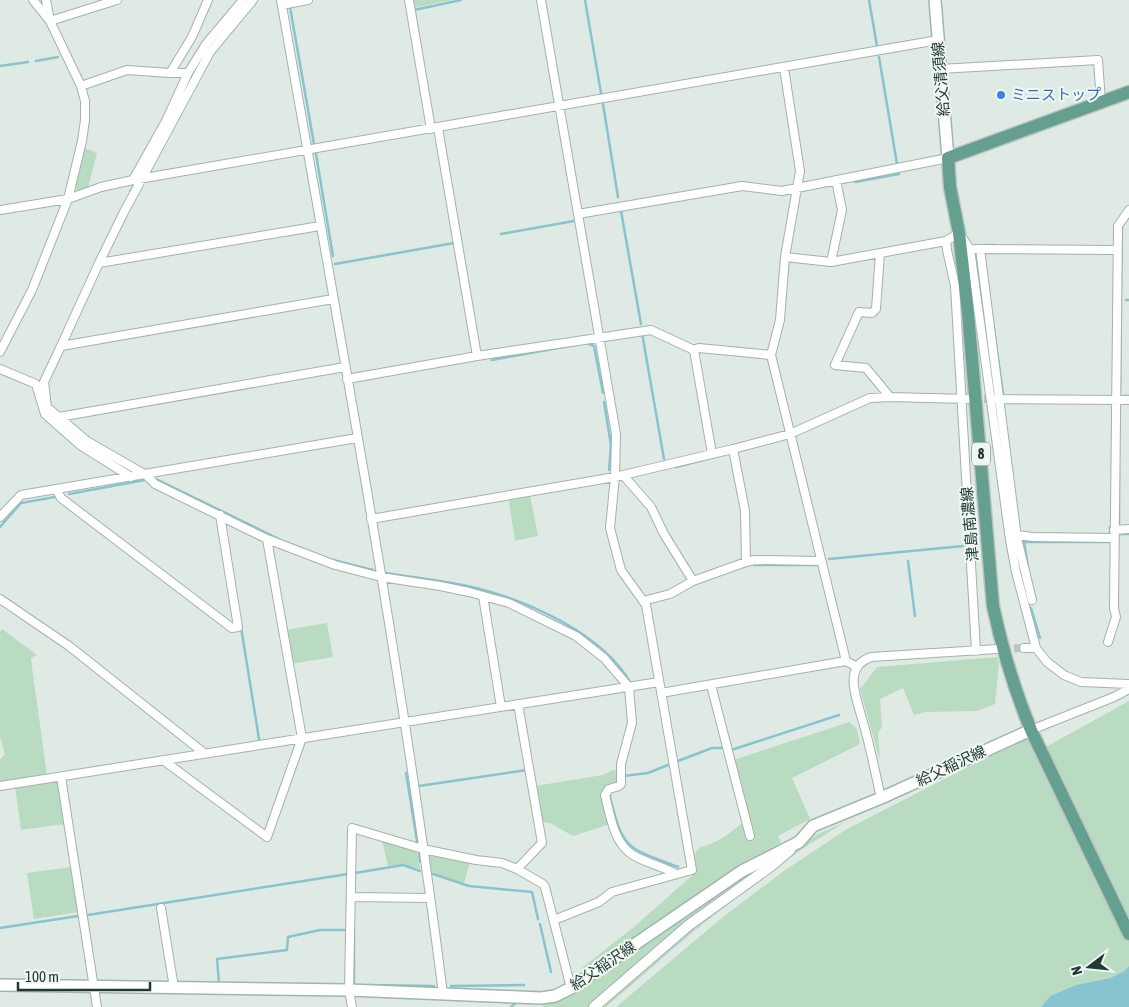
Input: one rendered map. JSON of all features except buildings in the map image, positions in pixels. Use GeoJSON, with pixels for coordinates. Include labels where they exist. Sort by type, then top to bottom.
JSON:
{"type":"FeatureCollection","features":[{"type":"Feature","properties":{"kind":"main road","name":"給父清須線"},"geometry":{"type":"LineString","coordinates":[[935,0],[948,158]]}},
{"type":"Feature","properties":{"kind":"main road"},"geometry":{"type":"LineString","coordinates":[[948,158],[1129,92]]}},
{"type":"Feature","properties":{"kind":"main road","name":"津島南濃線"},"geometry":{"type":"LineString","coordinates":[[948,158],[950,187],[959,233],[976,392],[993,606],[1018,700],[1129,934]]}},
{"type":"Feature","properties":{"kind":"main road","name":"給父稲沢線"},"geometry":{"type":"LineString","coordinates":[[0,985],[349,990],[442,994],[539,1003],[572,988],[742,871],[799,842],[813,826],[881,798],[1031,730]]}},
{"type":"Feature","properties":{"kind":"street"},"geometry":{"type":"LineString","coordinates":[[0,352],[32,290],[68,199],[85,120],[81,86],[50,21],[33,0]]}},
{"type":"Feature","properties":{"kind":"street"},"geometry":{"type":"LineString","coordinates":[[46,0],[50,21]]}},
{"type":"Feature","properties":{"kind":"street"},"geometry":{"type":"LineString","coordinates":[[50,21],[117,0]]}},
{"type":"Feature","properties":{"kind":"street"},"geometry":{"type":"LineString","coordinates":[[170,73],[192,37],[208,0]]}},
{"type":"Feature","properties":{"kind":"street"},"geometry":{"type":"LineString","coordinates":[[133,180],[166,121],[188,73],[206,44],[243,0]]}},
{"type":"Feature","properties":{"kind":"street"},"geometry":{"type":"LineString","coordinates":[[253,0],[210,52],[124,212],[44,382],[47,407],[60,416],[64,423],[87,441],[146,475],[155,484],[267,539],[335,565],[381,577],[440,586],[510,603],[576,636],[604,658],[629,687],[632,723],[621,764],[621,784],[609,789],[605,795],[610,818],[620,841],[632,855],[676,874]]}},
{"type":"Feature","properties":{"kind":"street"},"geometry":{"type":"LineString","coordinates":[[308,0],[282,2],[381,577],[423,849],[442,994]]}},
{"type":"Feature","properties":{"kind":"street"},"geometry":{"type":"LineString","coordinates":[[409,0],[477,356]]}},
{"type":"Feature","properties":{"kind":"street"},"geometry":{"type":"LineString","coordinates":[[541,0],[616,434],[619,476],[610,528],[621,570],[646,605],[692,870],[612,892],[599,902],[554,920]]}},
{"type":"Feature","properties":{"kind":"street"},"geometry":{"type":"LineString","coordinates":[[0,210],[68,199],[101,187],[133,180],[938,40]]}},
{"type":"Feature","properties":{"kind":"street"},"geometry":{"type":"LineString","coordinates":[[940,69],[1098,60],[1101,102]]}},
{"type":"Feature","properties":{"kind":"street"},"geometry":{"type":"LineString","coordinates":[[784,68],[800,170],[785,257],[780,320],[771,355],[846,661]]}},
{"type":"Feature","properties":{"kind":"street"},"geometry":{"type":"LineString","coordinates":[[81,86],[127,70],[188,73]]}},
{"type":"Feature","properties":{"kind":"street"},"geometry":{"type":"LineString","coordinates":[[578,214],[742,186],[782,191],[948,158]]}},
{"type":"Feature","properties":{"kind":"street"},"geometry":{"type":"LineString","coordinates":[[832,262],[842,210],[836,180]]}},
{"type":"Feature","properties":{"kind":"street"},"geometry":{"type":"LineString","coordinates":[[1108,642],[1116,618],[1114,608],[1114,530],[1118,226],[1129,210]]}},
{"type":"Feature","properties":{"kind":"street"},"geometry":{"type":"LineString","coordinates":[[99,263],[320,226]]}},
{"type":"Feature","properties":{"kind":"street"},"geometry":{"type":"LineString","coordinates":[[785,257],[832,262],[946,241],[959,233],[970,249],[988,399],[1015,538],[1032,600]]}},
{"type":"Feature","properties":{"kind":"street"},"geometry":{"type":"LineString","coordinates":[[946,241],[955,286],[965,399],[976,651]]}},
{"type":"Feature","properties":{"kind":"street"},"geometry":{"type":"LineString","coordinates":[[970,249],[1117,250]]}},
{"type":"Feature","properties":{"kind":"street"},"geometry":{"type":"LineString","coordinates":[[980,249],[1000,399],[1015,538],[1016,572],[1036,648],[1047,662],[1064,675],[1081,682],[1129,684]]}},
{"type":"Feature","properties":{"kind":"street"},"geometry":{"type":"LineString","coordinates":[[880,253],[876,310],[872,313],[859,312],[835,365],[866,368],[890,397]]}},
{"type":"Feature","properties":{"kind":"street"},"geometry":{"type":"LineString","coordinates":[[61,346],[333,299]]}},
{"type":"Feature","properties":{"kind":"street"},"geometry":{"type":"LineString","coordinates":[[347,379],[477,356],[651,330],[694,350],[699,348],[771,355]]}},
{"type":"Feature","properties":{"kind":"street"},"geometry":{"type":"LineString","coordinates":[[694,350],[712,454]]}},
{"type":"Feature","properties":{"kind":"street"},"geometry":{"type":"LineString","coordinates":[[60,416],[345,367]]}},
{"type":"Feature","properties":{"kind":"street"},"geometry":{"type":"LineString","coordinates":[[0,369],[36,384],[45,414],[80,445],[131,477]]}},
{"type":"Feature","properties":{"kind":"street"},"geometry":{"type":"LineString","coordinates":[[371,519],[619,476],[733,449],[790,434],[870,398],[965,399]]}},
{"type":"Feature","properties":{"kind":"street"},"geometry":{"type":"LineString","coordinates":[[988,399],[1129,400]]}},
{"type":"Feature","properties":{"kind":"street"},"geometry":{"type":"LineString","coordinates":[[0,517],[21,495],[357,438]]}},
{"type":"Feature","properties":{"kind":"street"},"geometry":{"type":"LineString","coordinates":[[733,449],[745,511],[746,562]]}},
{"type":"Feature","properties":{"kind":"street"},"geometry":{"type":"LineString","coordinates":[[619,476],[651,507],[664,534],[693,581]]}},
{"type":"Feature","properties":{"kind":"street"},"geometry":{"type":"LineString","coordinates":[[56,489],[61,498],[232,628],[238,627],[220,515]]}},
{"type":"Feature","properties":{"kind":"street"},"geometry":{"type":"LineString","coordinates":[[1114,530],[1129,529]]}},
{"type":"Feature","properties":{"kind":"street"},"geometry":{"type":"LineString","coordinates":[[1015,538],[1114,538]]}},
{"type":"Feature","properties":{"kind":"street"},"geometry":{"type":"LineString","coordinates":[[163,760],[267,837],[302,738],[267,539]]}},
{"type":"Feature","properties":{"kind":"street"},"geometry":{"type":"LineString","coordinates":[[642,601],[670,594],[693,581],[746,562],[755,560],[821,561]]}},
{"type":"Feature","properties":{"kind":"street"},"geometry":{"type":"LineString","coordinates":[[484,596],[501,707]]}},
{"type":"Feature","properties":{"kind":"street"},"geometry":{"type":"LineString","coordinates":[[0,599],[69,646],[204,753]]}},
{"type":"Feature","properties":{"kind":"street"},"geometry":{"type":"LineString","coordinates":[[1024,648],[1036,648]]}},
{"type":"Feature","properties":{"kind":"street"},"geometry":{"type":"LineString","coordinates":[[881,798],[867,734],[853,684],[857,667],[864,660],[871,658],[997,649]]}},
{"type":"Feature","properties":{"kind":"street"},"geometry":{"type":"LineString","coordinates":[[661,694],[846,661],[857,667]]}},
{"type":"Feature","properties":{"kind":"street"},"geometry":{"type":"LineString","coordinates":[[0,786],[659,682]]}},
{"type":"Feature","properties":{"kind":"street"},"geometry":{"type":"LineString","coordinates":[[711,685],[750,836]]}},
{"type":"Feature","properties":{"kind":"street"},"geometry":{"type":"LineString","coordinates":[[1031,730],[1114,697],[1129,689]]}},
{"type":"Feature","properties":{"kind":"street"},"geometry":{"type":"LineString","coordinates":[[517,869],[542,843],[518,704]]}},
{"type":"Feature","properties":{"kind":"street"},"geometry":{"type":"LineString","coordinates":[[61,777],[97,1007]]}},
{"type":"Feature","properties":{"kind":"street"},"geometry":{"type":"LineString","coordinates":[[352,1007],[349,990],[352,828],[423,849],[476,860],[502,863],[543,884],[572,988]]}},
{"type":"Feature","properties":{"kind":"street"},"geometry":{"type":"LineString","coordinates":[[594,1007],[689,925],[771,866],[799,842]]}},
{"type":"Feature","properties":{"kind":"street"},"geometry":{"type":"LineString","coordinates":[[352,898],[430,898]]}},
{"type":"Feature","properties":{"kind":"street"},"geometry":{"type":"LineString","coordinates":[[161,908],[174,988]]}},
{"type":"Feature","properties":{"kind":"green space"},"geometry":{"type":"Polygon","coordinates":[[[412,0],[452,0],[413,8],[412,0]]]}},
{"type":"Feature","properties":{"kind":"green space"},"geometry":{"type":"Polygon","coordinates":[[[84,148],[97,153],[88,188],[79,191],[74,187],[84,148]]]}},
{"type":"Feature","properties":{"kind":"green space"},"geometry":{"type":"Polygon","coordinates":[[[530,495],[538,536],[515,541],[510,498],[530,495]]]}},
{"type":"Feature","properties":{"kind":"green space"},"geometry":{"type":"Polygon","coordinates":[[[327,623],[333,657],[290,664],[285,630],[327,623]]]}},
{"type":"Feature","properties":{"kind":"green space"},"geometry":{"type":"Polygon","coordinates":[[[2,629],[37,655],[31,658],[47,775],[0,782],[0,760],[5,754],[0,737],[0,632],[2,629]]]}},
{"type":"Feature","properties":{"kind":"green space"},"geometry":{"type":"Polygon","coordinates":[[[997,657],[999,664],[995,704],[977,711],[925,712],[914,715],[903,688],[880,699],[882,727],[878,733],[880,761],[860,689],[877,667],[997,657]]]}},
{"type":"Feature","properties":{"kind":"green space"},"geometry":{"type":"Polygon","coordinates":[[[1129,701],[1129,966],[1123,972],[1110,978],[1076,985],[1050,996],[1041,1007],[616,1007],[723,917],[784,871],[847,829],[1035,734],[1044,748],[1129,701]]]}},
{"type":"Feature","properties":{"kind":"green space"},"geometry":{"type":"Polygon","coordinates":[[[849,722],[857,729],[860,744],[792,778],[810,819],[778,836],[781,843],[583,971],[582,968],[635,926],[696,872],[694,855],[700,847],[723,838],[743,822],[747,839],[752,838],[731,761],[849,722]]]}},
{"type":"Feature","properties":{"kind":"green space"},"geometry":{"type":"Polygon","coordinates":[[[614,770],[619,772],[619,783],[608,788],[610,824],[573,836],[550,823],[541,822],[535,786],[603,775],[614,770]]]}},
{"type":"Feature","properties":{"kind":"green space"},"geometry":{"type":"Polygon","coordinates":[[[55,781],[58,783],[64,824],[21,830],[15,787],[55,781]]]}},
{"type":"Feature","properties":{"kind":"green space"},"geometry":{"type":"Polygon","coordinates":[[[845,822],[802,849],[736,898],[694,931],[606,1007],[601,1007],[693,928],[798,847],[818,834],[845,822]]]}},
{"type":"Feature","properties":{"kind":"green space"},"geometry":{"type":"Polygon","coordinates":[[[382,840],[417,851],[420,869],[403,864],[388,866],[382,840]]]}},
{"type":"Feature","properties":{"kind":"green space"},"geometry":{"type":"Polygon","coordinates":[[[429,854],[470,862],[464,883],[430,872],[427,856],[429,854]]]}},
{"type":"Feature","properties":{"kind":"green space"},"geometry":{"type":"Polygon","coordinates":[[[774,856],[738,882],[587,1007],[543,1007],[549,997],[774,856]]]}},
{"type":"Feature","properties":{"kind":"green space"},"geometry":{"type":"Polygon","coordinates":[[[71,867],[78,912],[34,919],[27,873],[71,867]]]}},
{"type":"Feature","properties":{"kind":"water"},"geometry":{"type":"Polygon","coordinates":[[[1129,966],[1129,1007],[1041,1007],[1050,996],[1076,985],[1110,978],[1123,972],[1129,966]]]}},
{"type":"Feature","properties":{"kind":"waterway"},"geometry":{"type":"LineString","coordinates":[[415,13],[414,10],[461,0]]}},
{"type":"Feature","properties":{"kind":"waterway"},"geometry":{"type":"LineString","coordinates":[[585,0],[601,93]]}},
{"type":"Feature","properties":{"kind":"waterway"},"geometry":{"type":"LineString","coordinates":[[869,0],[877,46]]}},
{"type":"Feature","properties":{"kind":"waterway"},"geometry":{"type":"LineString","coordinates":[[290,7],[314,144]]}},
{"type":"Feature","properties":{"kind":"waterway"},"geometry":{"type":"LineString","coordinates":[[36,61],[58,57]]}},
{"type":"Feature","properties":{"kind":"waterway"},"geometry":{"type":"LineString","coordinates":[[879,57],[897,164]]}},
{"type":"Feature","properties":{"kind":"waterway"},"geometry":{"type":"LineString","coordinates":[[185,92],[201,61]]}},
{"type":"Feature","properties":{"kind":"waterway"},"geometry":{"type":"LineString","coordinates":[[0,66],[28,62]]}},
{"type":"Feature","properties":{"kind":"waterway"},"geometry":{"type":"LineString","coordinates":[[603,104],[618,197]]}},
{"type":"Feature","properties":{"kind":"waterway"},"geometry":{"type":"LineString","coordinates":[[316,154],[333,256]]}},
{"type":"Feature","properties":{"kind":"waterway"},"geometry":{"type":"LineString","coordinates":[[855,182],[899,174]]}},
{"type":"Feature","properties":{"kind":"waterway"},"geometry":{"type":"LineString","coordinates":[[130,192],[134,185]]}},
{"type":"Feature","properties":{"kind":"waterway"},"geometry":{"type":"LineString","coordinates":[[621,211],[641,324]]}},
{"type":"Feature","properties":{"kind":"waterway"},"geometry":{"type":"LineString","coordinates":[[1121,292],[1122,225],[1129,217]]}},
{"type":"Feature","properties":{"kind":"waterway"},"geometry":{"type":"LineString","coordinates":[[501,234],[574,221]]}},
{"type":"Feature","properties":{"kind":"waterway"},"geometry":{"type":"LineString","coordinates":[[335,264],[454,243]]}},
{"type":"Feature","properties":{"kind":"waterway"},"geometry":{"type":"LineString","coordinates":[[983,245],[994,245]]}},
{"type":"Feature","properties":{"kind":"waterway"},"geometry":{"type":"LineString","coordinates":[[990,302],[1003,394]]}},
{"type":"Feature","properties":{"kind":"waterway"},"geometry":{"type":"LineString","coordinates":[[1120,388],[1121,303]]}},
{"type":"Feature","properties":{"kind":"waterway"},"geometry":{"type":"LineString","coordinates":[[642,333],[664,459]]}},
{"type":"Feature","properties":{"kind":"waterway"},"geometry":{"type":"LineString","coordinates":[[587,343],[594,346],[603,393]]}},
{"type":"Feature","properties":{"kind":"waterway"},"geometry":{"type":"LineString","coordinates":[[492,360],[569,346]]}},
{"type":"Feature","properties":{"kind":"waterway"},"geometry":{"type":"LineString","coordinates":[[1123,396],[1129,396]]}},
{"type":"Feature","properties":{"kind":"waterway"},"geometry":{"type":"LineString","coordinates":[[604,402],[611,445],[609,470]]}},
{"type":"Feature","properties":{"kind":"waterway"},"geometry":{"type":"LineString","coordinates":[[97,451],[122,467]]}},
{"type":"Feature","properties":{"kind":"waterway"},"geometry":{"type":"LineString","coordinates":[[676,467],[723,455]]}},
{"type":"Feature","properties":{"kind":"waterway"},"geometry":{"type":"LineString","coordinates":[[1119,471],[1119,525]]}},
{"type":"Feature","properties":{"kind":"waterway"},"geometry":{"type":"LineString","coordinates":[[156,479],[300,548]]}},
{"type":"Feature","properties":{"kind":"waterway"},"geometry":{"type":"LineString","coordinates":[[69,494],[145,480]]}},
{"type":"Feature","properties":{"kind":"waterway"},"geometry":{"type":"LineString","coordinates":[[0,527],[21,503],[55,497]]}},
{"type":"Feature","properties":{"kind":"waterway"},"geometry":{"type":"LineString","coordinates":[[1110,527],[1110,535]]}},
{"type":"Feature","properties":{"kind":"waterway"},"geometry":{"type":"LineString","coordinates":[[1118,536],[1120,534],[1129,534]]}},
{"type":"Feature","properties":{"kind":"waterway"},"geometry":{"type":"LineString","coordinates":[[1028,567],[1024,542],[1110,542]]}},
{"type":"Feature","properties":{"kind":"waterway"},"geometry":{"type":"LineString","coordinates":[[829,559],[963,546]]}},
{"type":"Feature","properties":{"kind":"waterway"},"geometry":{"type":"LineString","coordinates":[[329,559],[373,570]]}},
{"type":"Feature","properties":{"kind":"waterway"},"geometry":{"type":"LineString","coordinates":[[908,561],[915,616]]}},
{"type":"Feature","properties":{"kind":"waterway"},"geometry":{"type":"LineString","coordinates":[[754,565],[817,565]]}},
{"type":"Feature","properties":{"kind":"waterway"},"geometry":{"type":"LineString","coordinates":[[386,573],[476,588],[518,601],[541,611],[583,635],[602,649],[618,665],[630,682]]}},
{"type":"Feature","properties":{"kind":"waterway"},"geometry":{"type":"LineString","coordinates":[[1031,608],[1040,638]]}},
{"type":"Feature","properties":{"kind":"waterway"},"geometry":{"type":"LineString","coordinates":[[241,627],[259,739]]}},
{"type":"Feature","properties":{"kind":"waterway"},"geometry":{"type":"LineString","coordinates":[[728,751],[839,715]]}},
{"type":"Feature","properties":{"kind":"waterway"},"geometry":{"type":"LineString","coordinates":[[678,761],[712,748],[722,748]]}},
{"type":"Feature","properties":{"kind":"waterway"},"geometry":{"type":"LineString","coordinates":[[624,776],[648,773],[668,765]]}},
{"type":"Feature","properties":{"kind":"waterway"},"geometry":{"type":"LineString","coordinates":[[419,786],[527,770]]}},
{"type":"Feature","properties":{"kind":"waterway"},"geometry":{"type":"LineString","coordinates":[[406,773],[417,841]]}},
{"type":"Feature","properties":{"kind":"waterway"},"geometry":{"type":"LineString","coordinates":[[609,793],[618,826],[629,844],[647,855],[678,867]]}},
{"type":"Feature","properties":{"kind":"waterway"},"geometry":{"type":"LineString","coordinates":[[419,851],[420,862]]}},
{"type":"Feature","properties":{"kind":"waterway"},"geometry":{"type":"LineString","coordinates":[[355,873],[403,865],[420,871]]}},
{"type":"Feature","properties":{"kind":"waterway"},"geometry":{"type":"LineString","coordinates":[[88,915],[348,874]]}},
{"type":"Feature","properties":{"kind":"waterway"},"geometry":{"type":"LineString","coordinates":[[433,874],[469,886],[532,892],[538,919]]}},
{"type":"Feature","properties":{"kind":"waterway"},"geometry":{"type":"LineString","coordinates":[[0,928],[78,916]]}},
{"type":"Feature","properties":{"kind":"waterway"},"geometry":{"type":"LineString","coordinates":[[540,924],[551,972]]}},
{"type":"Feature","properties":{"kind":"waterway"},"geometry":{"type":"LineString","coordinates":[[219,983],[217,959],[287,950],[288,937],[320,930],[348,930]]}},
{"type":"Feature","properties":{"kind":"waterway"},"geometry":{"type":"LineString","coordinates":[[354,930],[355,985]]}},
{"type":"Feature","properties":{"kind":"waterway"},"geometry":{"type":"LineString","coordinates":[[368,985],[434,986]]}},
{"type":"Feature","properties":{"kind":"waterway"},"geometry":{"type":"LineString","coordinates":[[451,986],[524,985]]}},
{"type":"Feature","properties":{"kind":"waterway"},"geometry":{"type":"LineString","coordinates":[[511,1007],[518,1001]]}},
{"type":"Feature","properties":{"kind":"tunnel"},"geometry":{"type":"LineString","coordinates":[[972,399],[986,399]]}},
{"type":"Feature","properties":{"kind":"tunnel"},"geometry":{"type":"LineString","coordinates":[[1002,649],[1024,648]]}},
{"type":"Feature","properties":{"kind":"place","name":"ミニストップ"},"geometry":{"type":"Point","coordinates":[1001,95]}}]}
